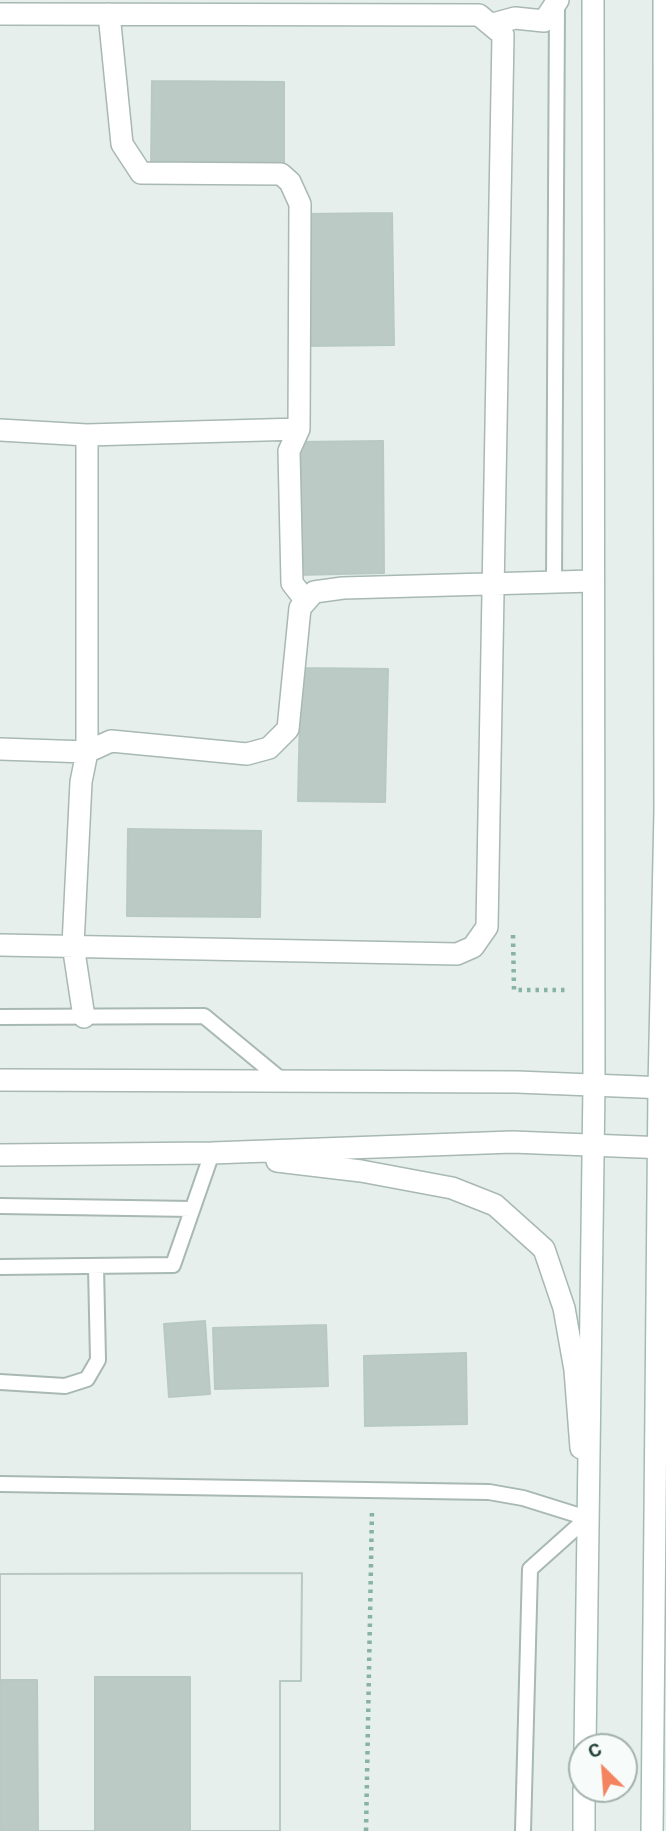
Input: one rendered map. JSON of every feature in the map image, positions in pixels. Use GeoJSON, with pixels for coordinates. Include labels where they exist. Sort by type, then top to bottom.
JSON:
{"type":"FeatureCollection","features":[{"type":"Feature","properties":{"kind":"street"},"geometry":{"type":"LineString","coordinates":[[585,1733],[591,1144],[594,1085],[593,0]]}},
{"type":"Feature","properties":{"kind":"street"},"geometry":{"type":"LineString","coordinates":[[652,1831],[661,1447],[666,812],[664,0]]}},
{"type":"Feature","properties":{"kind":"street"},"geometry":{"type":"LineString","coordinates":[[493,24],[515,18],[544,22],[557,2]]}},
{"type":"Feature","properties":{"kind":"street"},"geometry":{"type":"LineString","coordinates":[[0,13],[479,15],[503,35],[486,927],[473,947],[457,954],[0,945]]}},
{"type":"Feature","properties":{"kind":"street"},"geometry":{"type":"LineString","coordinates":[[109,14],[122,144],[141,173],[281,174],[290,182],[300,204],[299,429],[289,451],[292,583],[306,601]]}},
{"type":"Feature","properties":{"kind":"street"},"geometry":{"type":"LineString","coordinates":[[0,430],[87,435],[299,429]]}},
{"type":"Feature","properties":{"kind":"street"},"geometry":{"type":"LineString","coordinates":[[84,1017],[73,945],[80,782],[87,752],[87,435]]}},
{"type":"Feature","properties":{"kind":"street"},"geometry":{"type":"LineString","coordinates":[[0,749],[87,752],[111,741],[247,754],[269,748],[288,729],[299,608],[314,592],[343,588],[593,581]]}},
{"type":"Feature","properties":{"kind":"street"},"geometry":{"type":"LineString","coordinates":[[0,1080],[594,1085],[662,1088]]}},
{"type":"Feature","properties":{"kind":"street"},"geometry":{"type":"LineString","coordinates":[[0,1155],[212,1153],[512,1142],[662,1147]]}},
{"type":"Feature","properties":{"kind":"street"},"geometry":{"type":"LineString","coordinates":[[212,1153],[361,1171],[452,1188],[495,1205],[544,1249],[564,1308],[575,1370],[587,1518]]}},
{"type":"Feature","properties":{"kind":"street"},"geometry":{"type":"LineString","coordinates":[[584,1803],[584,1831]]}},
{"type":"Feature","properties":{"kind":"lane"},"geometry":{"type":"LineString","coordinates":[[554,582],[557,2]]}},
{"type":"Feature","properties":{"kind":"lane"},"geometry":{"type":"LineString","coordinates":[[0,1017],[204,1016],[285,1082]]}},
{"type":"Feature","properties":{"kind":"lane"},"geometry":{"type":"LineString","coordinates":[[0,1267],[173,1265],[212,1153]]}},
{"type":"Feature","properties":{"kind":"lane"},"geometry":{"type":"LineString","coordinates":[[0,1206],[192,1209]]}},
{"type":"Feature","properties":{"kind":"lane"},"geometry":{"type":"LineString","coordinates":[[0,1382],[65,1386],[87,1379],[98,1360],[96,1267]]}},
{"type":"Feature","properties":{"kind":"lane"},"geometry":{"type":"LineString","coordinates":[[0,1484],[489,1492],[541,1502],[587,1518],[530,1569],[523,1831]]}},
{"type":"Feature","properties":{"kind":"path"},"geometry":{"type":"LineString","coordinates":[[514,990],[594,990]]}},
{"type":"Feature","properties":{"kind":"path"},"geometry":{"type":"LineString","coordinates":[[366,1831],[372,1490]]}},
{"type":"Feature","properties":{"kind":"building"},"geometry":{"type":"Polygon","coordinates":[[[152,81],[284,82],[284,169],[151,168],[152,81]]]}},
{"type":"Feature","properties":{"kind":"building"},"geometry":{"type":"Polygon","coordinates":[[[392,213],[394,345],[307,346],[305,214],[392,213]]]}},
{"type":"Feature","properties":{"kind":"building"},"geometry":{"type":"Polygon","coordinates":[[[383,441],[384,573],[297,575],[296,442],[383,441]]]}},
{"type":"Feature","properties":{"kind":"building"},"geometry":{"type":"Polygon","coordinates":[[[301,668],[388,669],[385,802],[298,801],[301,668]]]}},
{"type":"Feature","properties":{"kind":"building"},"geometry":{"type":"Polygon","coordinates":[[[128,829],[261,831],[260,917],[127,916],[128,829]]]}},
{"type":"Feature","properties":{"kind":"building"},"geometry":{"type":"Polygon","coordinates":[[[205,1321],[210,1394],[169,1397],[164,1324],[205,1321]]]}},
{"type":"Feature","properties":{"kind":"building"},"geometry":{"type":"Polygon","coordinates":[[[326,1325],[328,1386],[215,1389],[213,1328],[326,1325]]]}},
{"type":"Feature","properties":{"kind":"building"},"geometry":{"type":"Polygon","coordinates":[[[466,1353],[467,1424],[365,1426],[364,1356],[466,1353]]]}},
{"type":"Feature","properties":{"kind":"building"},"geometry":{"type":"Polygon","coordinates":[[[302,1573],[301,1681],[280,1681],[280,1831],[190,1831],[190,1677],[95,1677],[95,1831],[38,1831],[37,1680],[0,1680],[0,1574],[302,1573]]]}},
{"type":"Feature","properties":{"kind":"building"},"geometry":{"type":"Polygon","coordinates":[[[302,1573],[301,1681],[280,1681],[280,1831],[0,1831],[0,1574],[302,1573]]]}}]}
